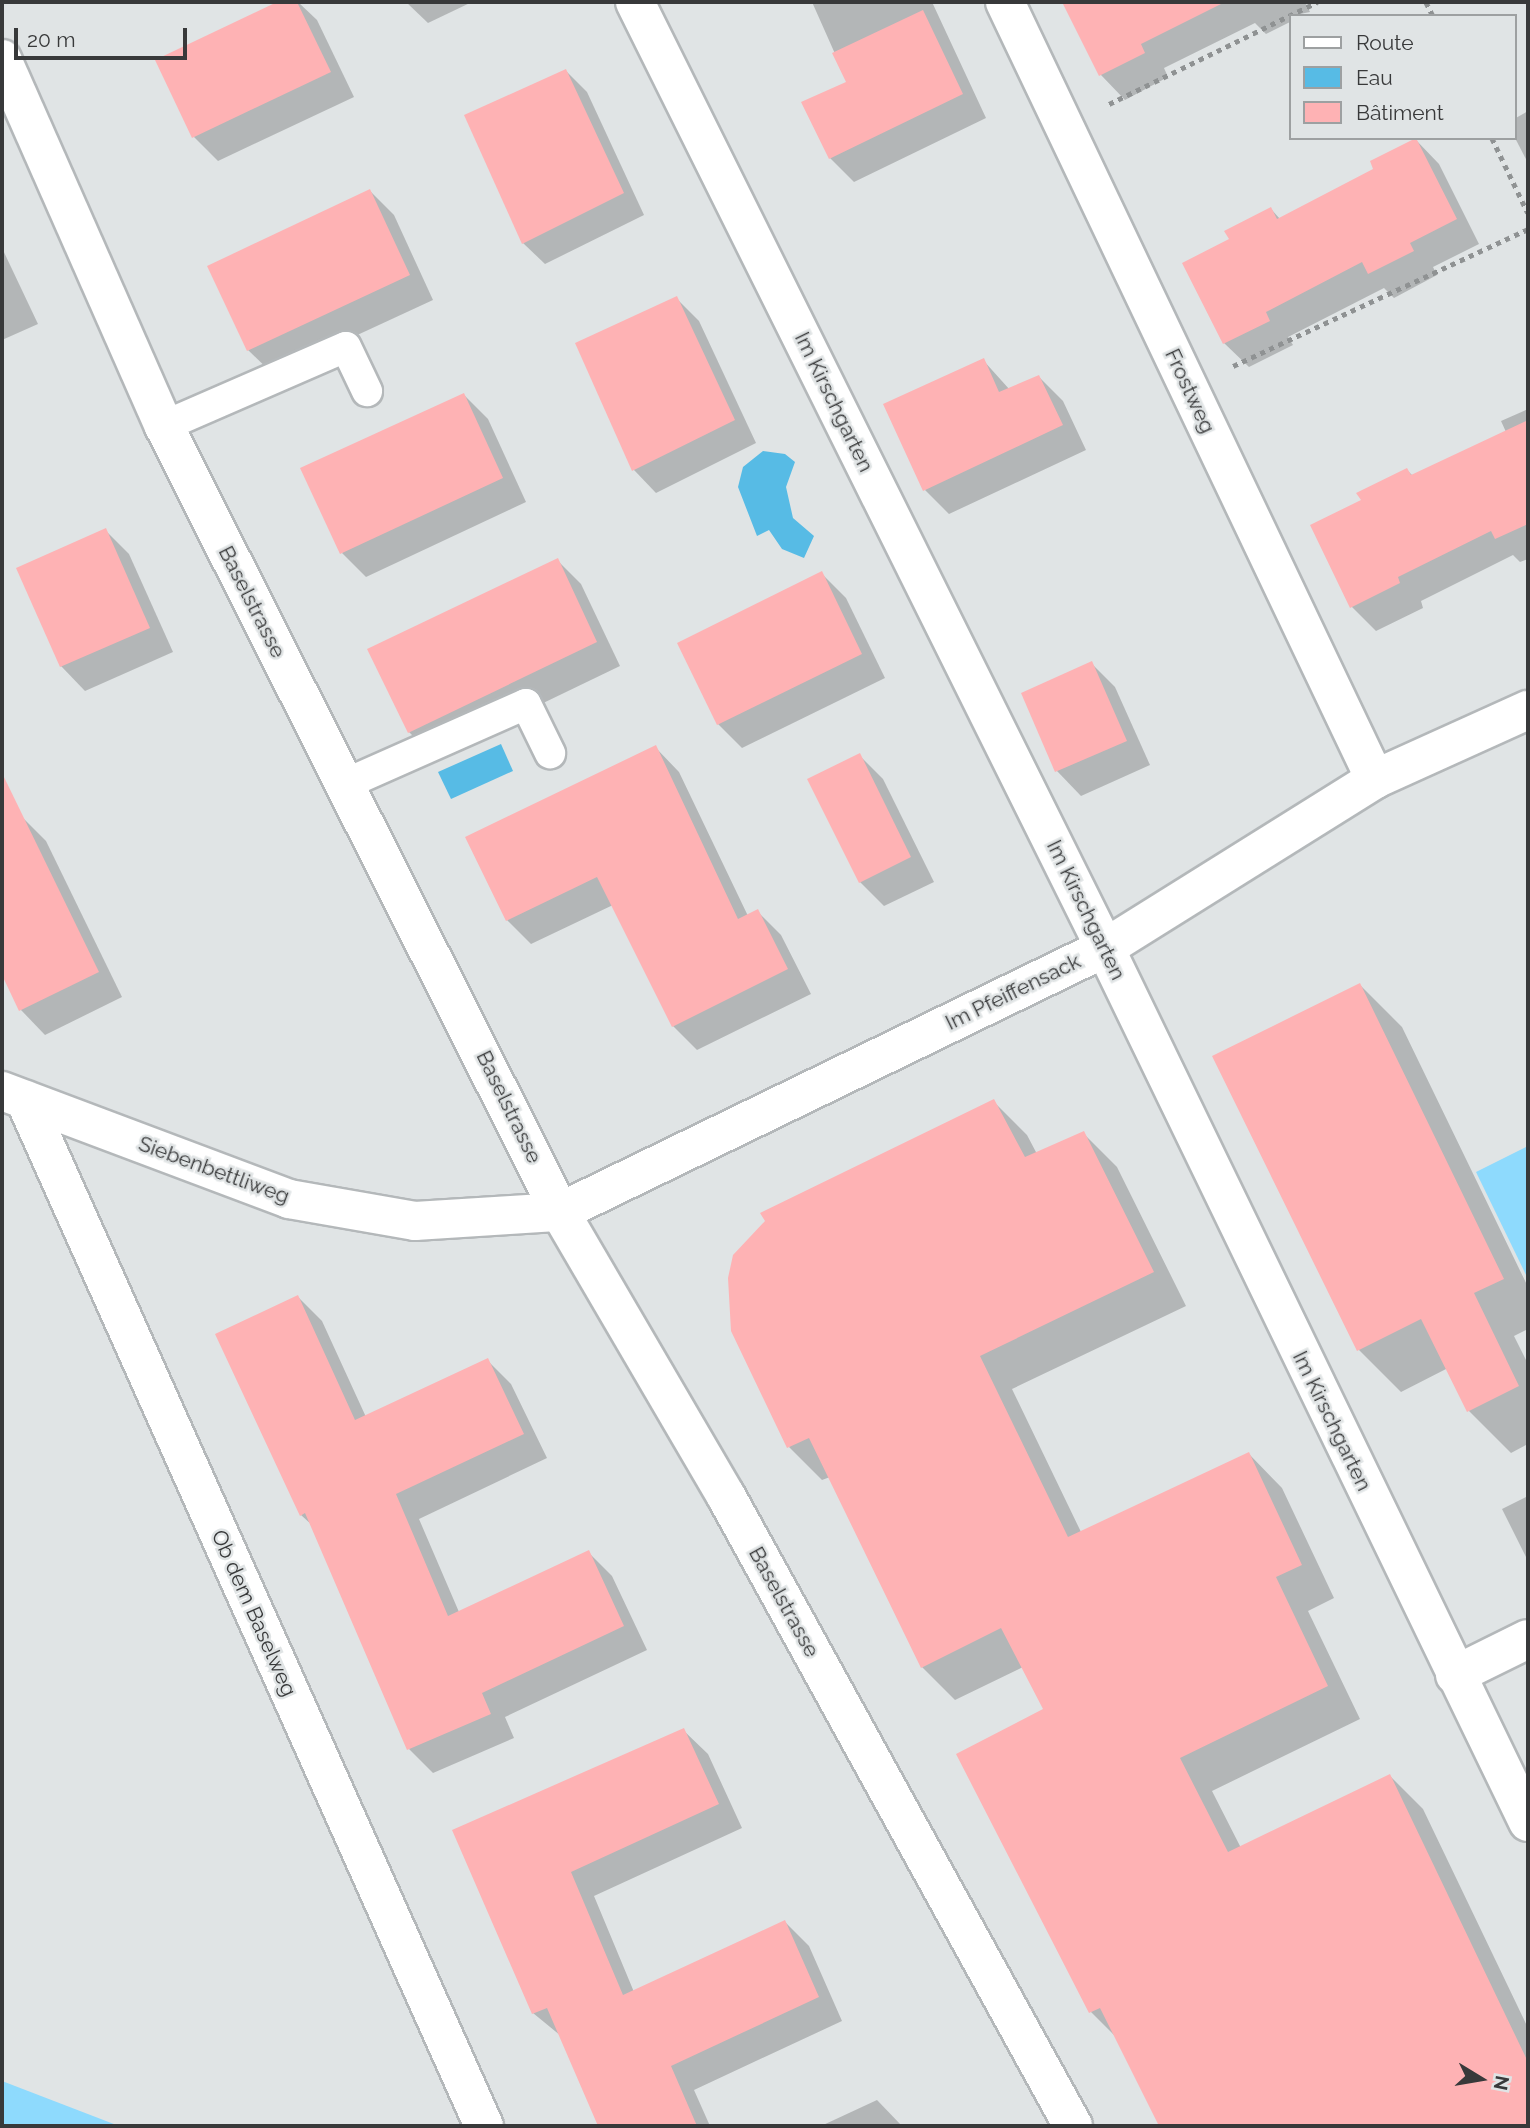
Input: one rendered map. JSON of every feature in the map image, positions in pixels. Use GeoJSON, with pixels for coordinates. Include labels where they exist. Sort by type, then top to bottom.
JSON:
{"type":"FeatureCollection","features":[{"type":"Feature","properties":{"kind":"street","name":"Im Kirschgarten"},"geometry":{"type":"LineString","coordinates":[[635,2],[1105,948],[1528,1822]]}},
{"type":"Feature","properties":{"kind":"street","name":"Frostweg"},"geometry":{"type":"LineString","coordinates":[[1005,2],[1375,779]]}},
{"type":"Feature","properties":{"kind":"street","name":"Baselstrasse"},"geometry":{"type":"LineString","coordinates":[[2,59],[164,426],[560,1212],[726,1496],[1073,2126]]}},
{"type":"Feature","properties":{"kind":"street","name":"Im Pfeiffensack"},"geometry":{"type":"LineString","coordinates":[[560,1212],[1105,948],[1375,779],[1528,710]]}},
{"type":"Feature","properties":{"kind":"street","name":"Siebenbettliweg"},"geometry":{"type":"LineString","coordinates":[[13,1096],[289,1199],[415,1221],[560,1212]]}},
{"type":"Feature","properties":{"kind":"street","name":"Ob dem Baselweg"},"geometry":{"type":"LineString","coordinates":[[13,1096],[484,2126]]}},
{"type":"Feature","properties":{"kind":"street"},"geometry":{"type":"LineString","coordinates":[[1455,1675],[1528,1639]]}},
{"type":"Feature","properties":{"kind":"lane"},"geometry":{"type":"LineString","coordinates":[[164,426],[346,346],[367,391]]}},
{"type":"Feature","properties":{"kind":"lane"},"geometry":{"type":"LineString","coordinates":[[344,785],[526,704],[550,753]]}},
{"type":"Feature","properties":{"kind":"path"},"geometry":{"type":"LineString","coordinates":[[1292,14],[1317,2]]}},
{"type":"Feature","properties":{"kind":"path"},"geometry":{"type":"LineString","coordinates":[[1064,125],[1288,16]]}},
{"type":"Feature","properties":{"kind":"path"},"geometry":{"type":"LineString","coordinates":[[1493,140],[1528,213]]}},
{"type":"Feature","properties":{"kind":"path"},"geometry":{"type":"LineString","coordinates":[[1188,387],[1528,229]]}},
{"type":"Feature","properties":{"kind":"shaded area"},"geometry":{"type":"Polygon","coordinates":[[[1528,1146],[1528,1279],[1476,1172],[1528,1146]]]}},
{"type":"Feature","properties":{"kind":"shaded area"},"geometry":{"type":"Polygon","coordinates":[[[2,2081],[119,2126],[2,2126],[2,2081]]]}},
{"type":"Feature","properties":{"kind":"water"},"geometry":{"type":"Polygon","coordinates":[[[763,451],[785,454],[795,462],[786,487],[793,518],[814,536],[804,558],[782,549],[769,530],[757,536],[738,487],[743,467],[763,451]]]}},
{"type":"Feature","properties":{"kind":"water"},"geometry":{"type":"Polygon","coordinates":[[[501,744],[513,771],[451,799],[438,772],[501,744]]]}},
{"type":"Feature","properties":{"kind":"building"},"geometry":{"type":"Polygon","coordinates":[[[277,2],[297,2],[331,72],[192,138],[155,60],[277,2]]]}},
{"type":"Feature","properties":{"kind":"building"},"geometry":{"type":"Polygon","coordinates":[[[1062,2],[1225,2],[1141,44],[1145,53],[1099,76],[1062,2]]]}},
{"type":"Feature","properties":{"kind":"building"},"geometry":{"type":"Polygon","coordinates":[[[923,10],[963,94],[829,159],[801,102],[846,82],[832,53],[923,10]]]}},
{"type":"Feature","properties":{"kind":"building"},"geometry":{"type":"Polygon","coordinates":[[[566,69],[624,193],[522,244],[464,115],[566,69]]]}},
{"type":"Feature","properties":{"kind":"building"},"geometry":{"type":"Polygon","coordinates":[[[1417,140],[1457,219],[1410,243],[1414,251],[1368,274],[1362,262],[1266,312],[1270,321],[1223,344],[1182,263],[1229,239],[1224,231],[1271,207],[1277,219],[1373,169],[1370,161],[1417,140]]]}},
{"type":"Feature","properties":{"kind":"building"},"geometry":{"type":"Polygon","coordinates":[[[370,189],[410,275],[247,351],[207,266],[370,189]]]}},
{"type":"Feature","properties":{"kind":"building"},"geometry":{"type":"Polygon","coordinates":[[[677,296],[735,420],[632,471],[575,343],[677,296]]]}},
{"type":"Feature","properties":{"kind":"building"},"geometry":{"type":"Polygon","coordinates":[[[984,358],[999,392],[1039,375],[1063,425],[923,491],[883,404],[984,358]]]}},
{"type":"Feature","properties":{"kind":"building"},"geometry":{"type":"Polygon","coordinates":[[[464,393],[503,478],[340,554],[300,468],[464,393]]]}},
{"type":"Feature","properties":{"kind":"building"},"geometry":{"type":"Polygon","coordinates":[[[1528,420],[1528,524],[1495,539],[1491,531],[1398,577],[1400,583],[1350,608],[1310,525],[1361,500],[1356,493],[1407,468],[1411,475],[1528,420]]]}},
{"type":"Feature","properties":{"kind":"building"},"geometry":{"type":"Polygon","coordinates":[[[106,528],[150,628],[60,667],[16,568],[106,528]]]}},
{"type":"Feature","properties":{"kind":"building"},"geometry":{"type":"Polygon","coordinates":[[[558,558],[597,642],[408,733],[367,649],[558,558]]]}},
{"type":"Feature","properties":{"kind":"building"},"geometry":{"type":"Polygon","coordinates":[[[822,571],[862,654],[717,725],[677,643],[822,571]]]}},
{"type":"Feature","properties":{"kind":"building"},"geometry":{"type":"Polygon","coordinates":[[[1092,661],[1127,741],[1055,772],[1021,693],[1092,661]]]}},
{"type":"Feature","properties":{"kind":"building"},"geometry":{"type":"Polygon","coordinates":[[[656,745],[738,919],[758,909],[788,969],[672,1027],[597,877],[506,921],[465,837],[656,745]]]}},
{"type":"Feature","properties":{"kind":"building"},"geometry":{"type":"Polygon","coordinates":[[[860,753],[911,857],[859,883],[807,779],[860,753]]]}},
{"type":"Feature","properties":{"kind":"building"},"geometry":{"type":"Polygon","coordinates":[[[2,773],[99,972],[19,1011],[2,975],[2,773]]]}},
{"type":"Feature","properties":{"kind":"building"},"geometry":{"type":"Polygon","coordinates":[[[1360,983],[1504,1279],[1474,1293],[1519,1386],[1467,1412],[1421,1319],[1357,1351],[1212,1056],[1360,983]]]}},
{"type":"Feature","properties":{"kind":"building"},"geometry":{"type":"Polygon","coordinates":[[[994,1099],[1025,1157],[1084,1131],[1154,1272],[980,1356],[1068,1537],[1249,1452],[1302,1565],[1276,1577],[1328,1686],[1180,1758],[1228,1852],[1390,1774],[1528,2062],[1528,2126],[1159,2126],[1100,2008],[1089,2013],[956,1754],[1043,1709],[1001,1628],[921,1668],[809,1438],[787,1448],[731,1331],[728,1278],[733,1255],[765,1221],[760,1213],[994,1099]]]}},
{"type":"Feature","properties":{"kind":"building"},"geometry":{"type":"Polygon","coordinates":[[[298,1295],[355,1420],[488,1358],[524,1434],[396,1494],[448,1616],[589,1550],[624,1626],[482,1693],[491,1714],[407,1750],[305,1513],[300,1516],[215,1334],[298,1295]]]}},
{"type":"Feature","properties":{"kind":"building"},"geometry":{"type":"Polygon","coordinates":[[[684,1728],[719,1804],[571,1872],[623,1995],[785,1920],[819,1997],[671,2066],[697,2126],[598,2126],[547,2008],[532,2014],[452,1830],[684,1728]]]}}]}
